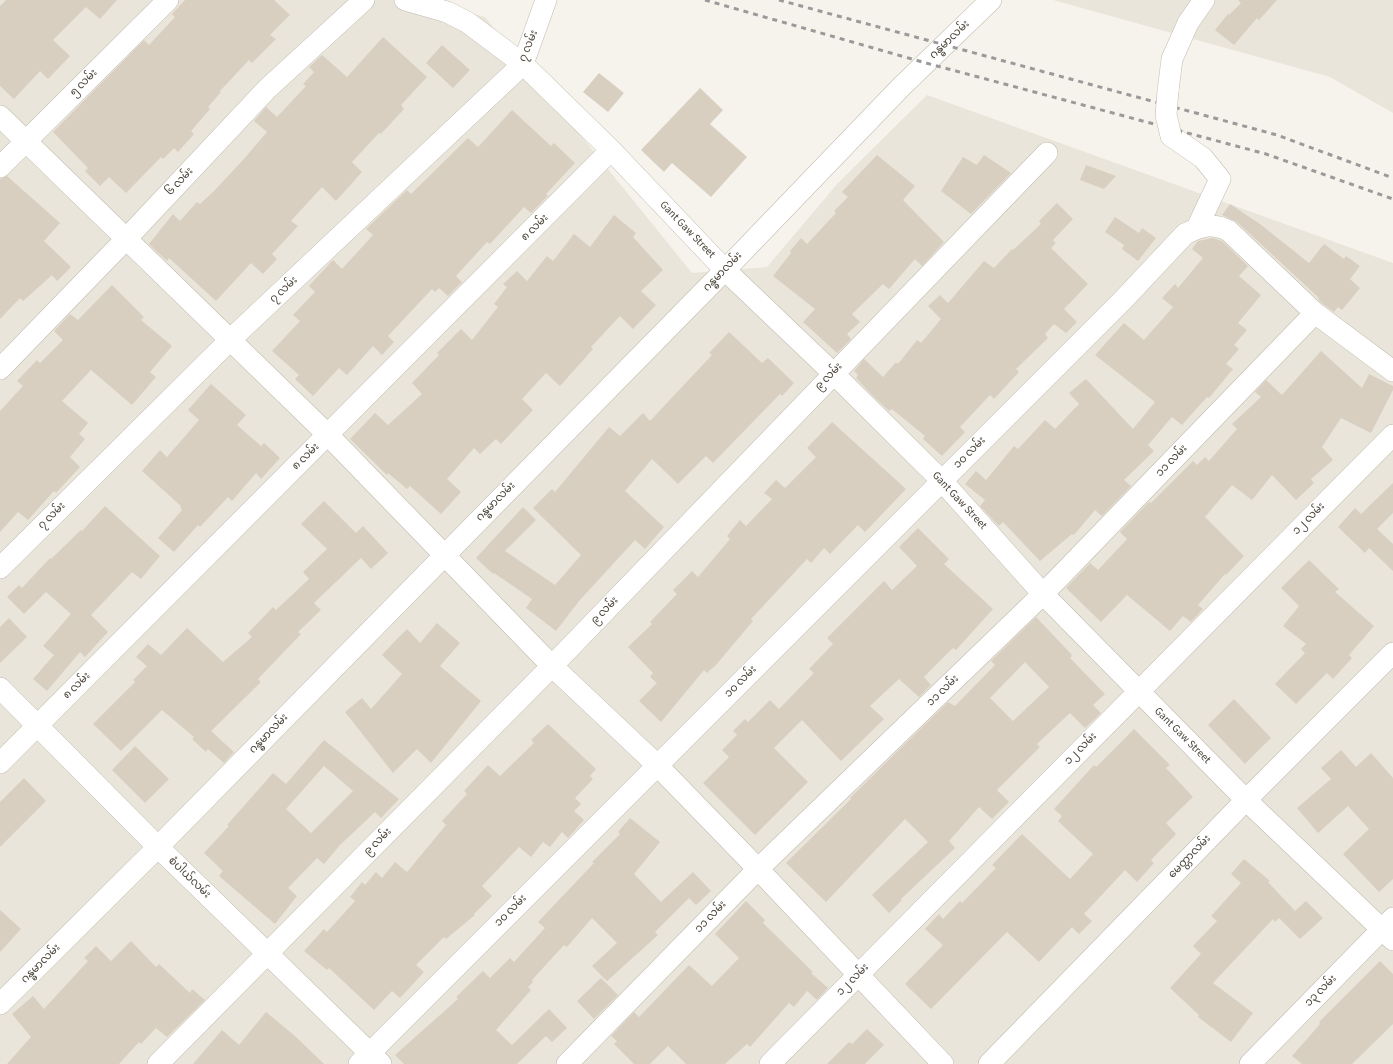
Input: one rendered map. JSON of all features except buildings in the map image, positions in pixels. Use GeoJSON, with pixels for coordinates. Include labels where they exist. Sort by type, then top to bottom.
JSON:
{"type":"FeatureCollection","features":[{"type":"Feature","properties":{"kind":"street","name":"၅ လမ်း"},"geometry":{"type":"LineString","coordinates":[[0,167],[168,0]]}},
{"type":"Feature","properties":{"kind":"street","name":"၆ လမ်း"},"geometry":{"type":"LineString","coordinates":[[0,369],[126,239],[267,89],[364,0]]}},
{"type":"Feature","properties":{"kind":"street","name":"Gant Gaw Street"},"geometry":{"type":"LineString","coordinates":[[405,0],[447,12],[467,22],[523,64],[611,150],[725,270],[833,373],[942,481],[1043,594],[1246,800],[1389,929]]}},
{"type":"Feature","properties":{"kind":"street","name":"၇ လမ်း"},"geometry":{"type":"LineString","coordinates":[[0,568],[230,340],[523,64],[546,0]]}},
{"type":"Feature","properties":{"kind":"street","name":"ဂန္ဓမာလမ်း"},"geometry":{"type":"LineString","coordinates":[[0,1004],[158,847],[443,555],[725,270],[901,87],[991,0]]}},
{"type":"Feature","properties":{"kind":"street"},"geometry":{"type":"LineString","coordinates":[[1197,228],[1220,179],[1203,158],[1171,136],[1166,115],[1172,59],[1188,23],[1204,0]]}},
{"type":"Feature","properties":{"kind":"street"},"geometry":{"type":"LineString","coordinates":[[0,116],[328,435],[552,666],[657,765],[943,1064]]}},
{"type":"Feature","properties":{"kind":"street","name":"၈ လမ်း"},"geometry":{"type":"LineString","coordinates":[[0,763],[611,150]]}},
{"type":"Feature","properties":{"kind":"street","name":"၉ လမ်း"},"geometry":{"type":"LineString","coordinates":[[158,1064],[552,666],[833,373],[1047,153]]}},
{"type":"Feature","properties":{"kind":"street"},"geometry":{"type":"LineString","coordinates":[[1197,228],[1210,225],[1220,226],[1229,231],[1315,313],[1393,371]]}},
{"type":"Feature","properties":{"kind":"street","name":"၁၀ လမ်း"},"geometry":{"type":"LineString","coordinates":[[370,1060],[657,765],[1123,300],[1185,234],[1197,228]]}},
{"type":"Feature","properties":{"kind":"street","name":"၁၁ လမ်း"},"geometry":{"type":"LineString","coordinates":[[567,1064],[758,869],[1043,594],[1315,313]]}},
{"type":"Feature","properties":{"kind":"street","name":"၁၂ လမ်း"},"geometry":{"type":"LineString","coordinates":[[770,1064],[1138,691],[1393,436]]}},
{"type":"Feature","properties":{"kind":"street","name":"မေတ္တာလမ်း"},"geometry":{"type":"LineString","coordinates":[[989,1064],[1246,800],[1393,653]]}},
{"type":"Feature","properties":{"kind":"street","name":"စံပါယ်လမ်း"},"geometry":{"type":"LineString","coordinates":[[0,688],[267,954],[370,1060]]}},
{"type":"Feature","properties":{"kind":"street","name":"၁၃ လမ်း"},"geometry":{"type":"LineString","coordinates":[[1250,1064],[1389,929]]}},
{"type":"Feature","properties":{"kind":"shaded area"},"geometry":{"type":"Polygon","coordinates":[[[0,0],[422,0],[485,17],[692,273],[767,267],[838,183],[927,95],[1393,263],[1393,1064],[0,1064],[0,0]]]}},
{"type":"Feature","properties":{"kind":"shaded area"},"geometry":{"type":"Polygon","coordinates":[[[1053,0],[1393,0],[1393,113],[1330,77],[1053,0]]]}},
{"type":"Feature","properties":{"kind":"railway"},"geometry":{"type":"LineString","coordinates":[[705,0],[926,63],[1266,154],[1393,199]]}},
{"type":"Feature","properties":{"kind":"railway"},"geometry":{"type":"LineString","coordinates":[[779,0],[1277,135],[1393,178]]}}]}
